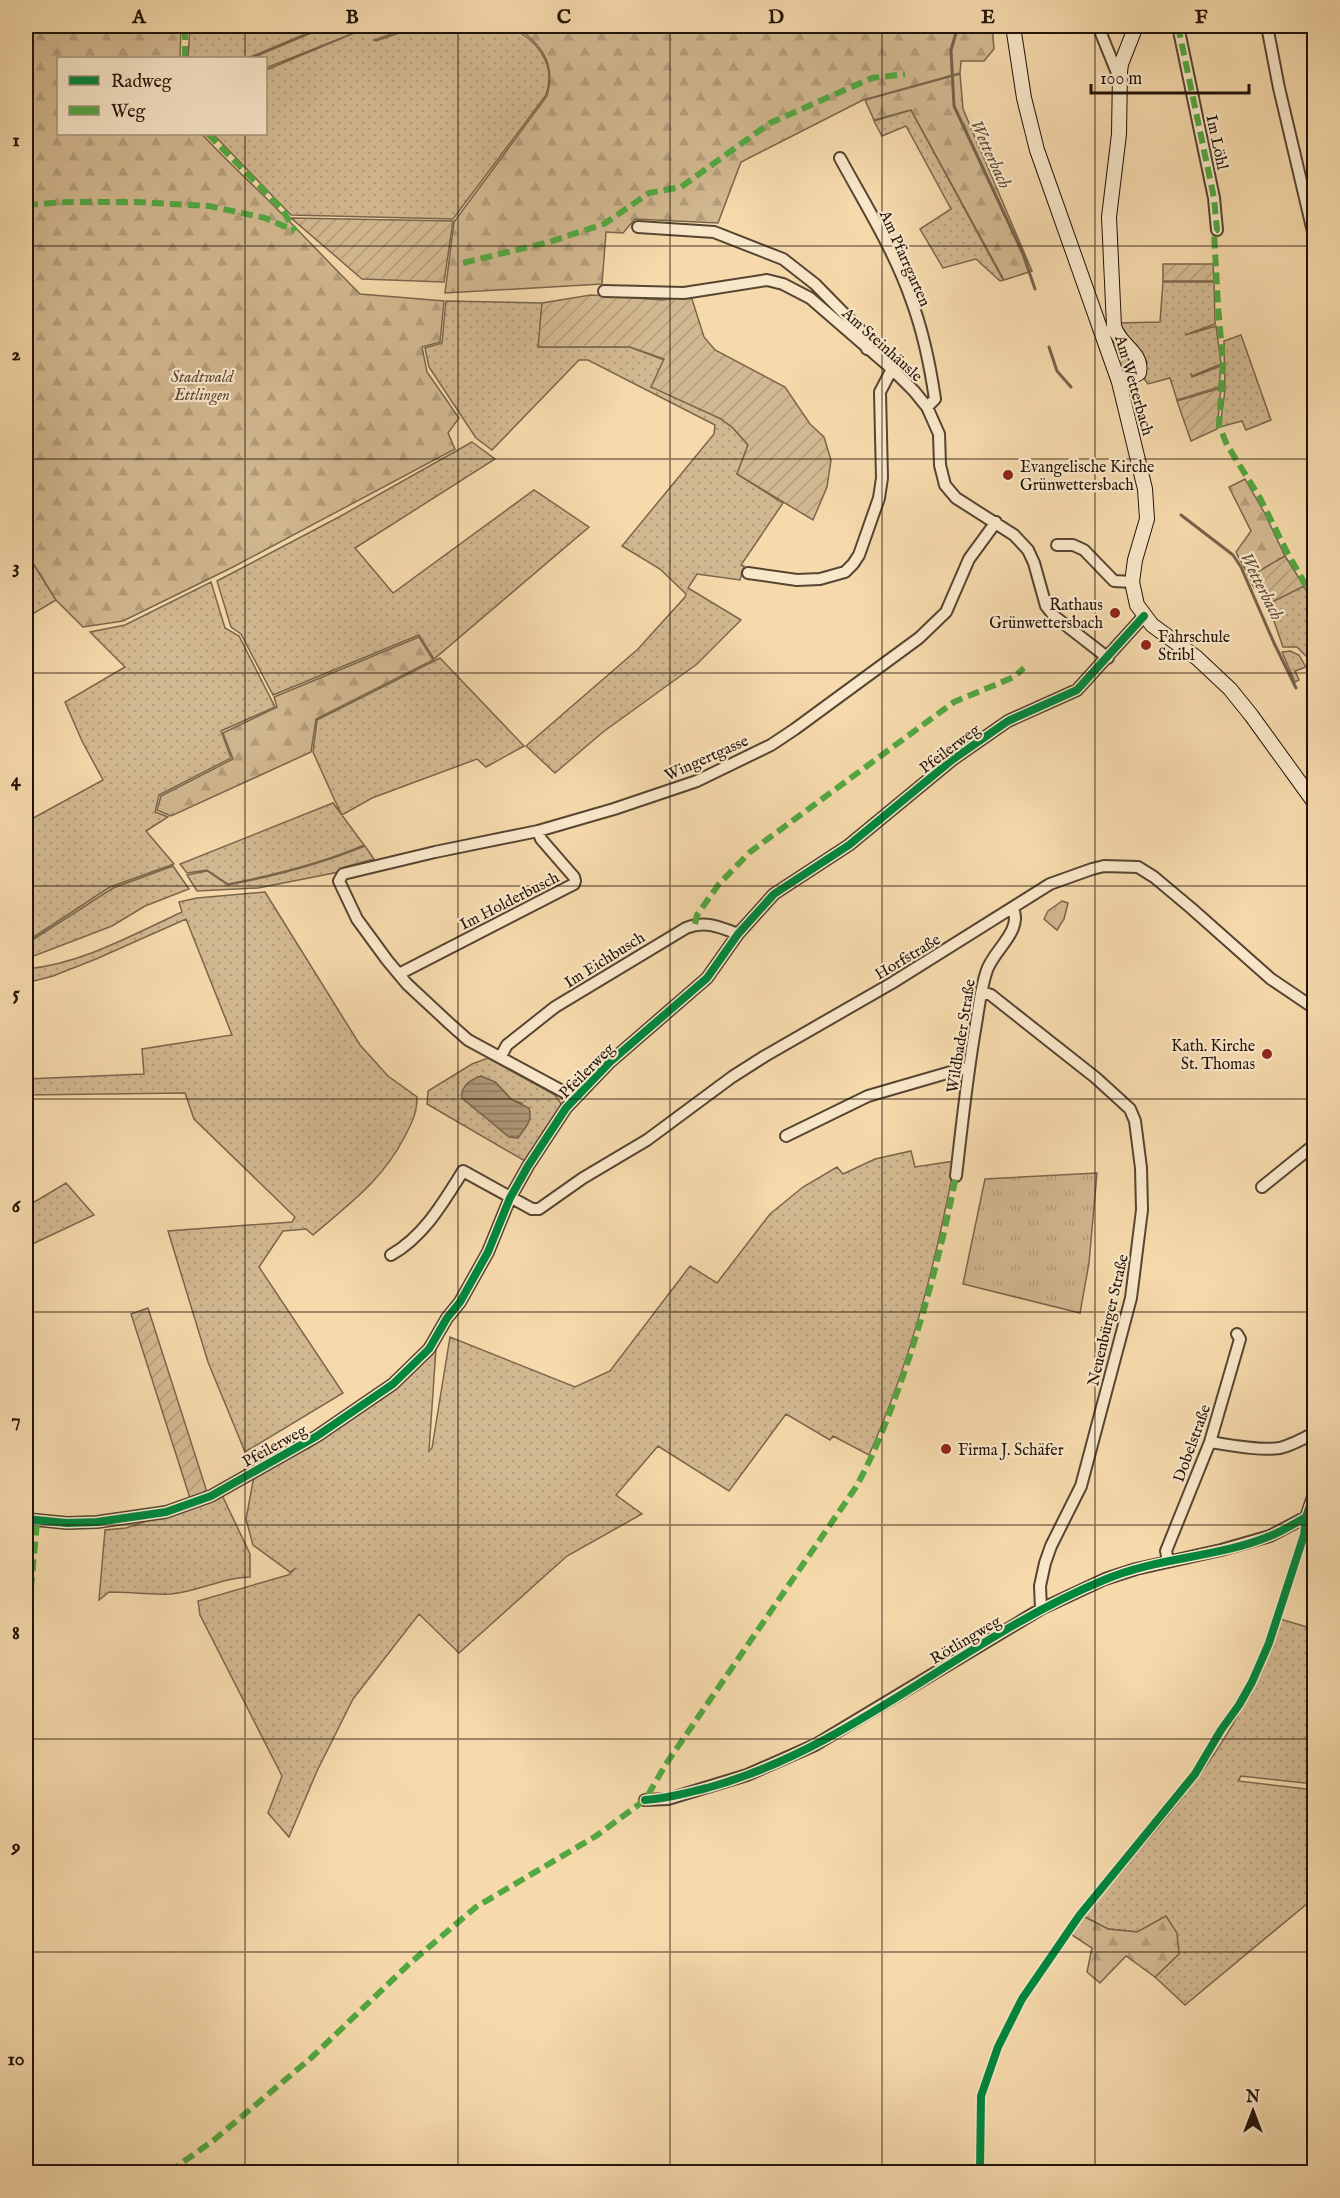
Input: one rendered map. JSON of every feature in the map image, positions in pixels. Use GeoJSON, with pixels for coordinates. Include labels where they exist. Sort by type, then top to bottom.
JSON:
{"type":"FeatureCollection","features":[{"type":"Feature","properties":{"kind":"main road","name":"Am Wetterbach"},"geometry":{"type":"LineString","coordinates":[[1013,26],[1024,98],[1037,150],[1119,382],[1145,489],[1147,509],[1145,529],[1131,582]]}},
{"type":"Feature","properties":{"kind":"main road"},"geometry":{"type":"LineString","coordinates":[[1119,382],[1138,373],[1140,366],[1138,358],[1118,338],[1113,317],[1109,217],[1119,134],[1121,64],[1136,26]]}},
{"type":"Feature","properties":{"kind":"main road"},"geometry":{"type":"LineString","coordinates":[[1131,582],[1137,605],[1144,616],[1222,681],[1251,715],[1314,802]]}},
{"type":"Feature","properties":{"kind":"street"},"geometry":{"type":"LineString","coordinates":[[1098,26],[1120,81]]}},
{"type":"Feature","properties":{"kind":"street","name":"Im Löhl"},"geometry":{"type":"LineString","coordinates":[[1178,26],[1214,198],[1217,230]]}},
{"type":"Feature","properties":{"kind":"street"},"geometry":{"type":"LineString","coordinates":[[1267,26],[1314,236]]}},
{"type":"Feature","properties":{"kind":"street","name":"Am Pfarrgarten"},"geometry":{"type":"LineString","coordinates":[[840,158],[890,252],[911,299],[931,370],[935,399],[927,407]]}},
{"type":"Feature","properties":{"kind":"street"},"geometry":{"type":"LineString","coordinates":[[639,227],[714,232],[783,259],[815,284],[870,340],[867,349]]}},
{"type":"Feature","properties":{"kind":"street","name":"Am Steinhäusle"},"geometry":{"type":"LineString","coordinates":[[604,291],[684,293],[766,280],[783,284],[810,298],[892,369],[927,407],[939,434],[940,465],[945,485],[956,498],[1014,535],[1028,550],[1034,563],[1046,606],[1054,616],[1108,658]]}},
{"type":"Feature","properties":{"kind":"street"},"geometry":{"type":"LineString","coordinates":[[748,573],[797,580],[820,579],[845,572],[854,564],[879,498],[882,478],[880,392],[892,369]]}},
{"type":"Feature","properties":{"kind":"street","name":"Wingertgasse"},"geometry":{"type":"LineString","coordinates":[[399,974],[357,919],[339,881],[343,874],[360,868],[538,831],[615,809],[697,781],[771,744],[919,638],[946,612],[969,559],[996,522]]}},
{"type":"Feature","properties":{"kind":"street"},"geometry":{"type":"LineString","coordinates":[[1057,545],[1073,545],[1084,550],[1114,581],[1131,582]]}},
{"type":"Feature","properties":{"kind":"street","name":"Pfeilerweg"},"geometry":{"type":"LineString","coordinates":[[26,1519],[37,1522],[97,1522],[166,1512],[211,1496],[317,1436],[393,1384],[429,1349],[484,1260],[510,1198],[528,1166],[575,1098],[610,1062],[707,978],[738,934],[774,894],[849,846],[952,760],[1008,721],[1077,690],[1144,616]]}},
{"type":"Feature","properties":{"kind":"street","name":"Im Holderbusch"},"geometry":{"type":"LineString","coordinates":[[399,974],[574,884],[574,877],[541,839],[538,831]]}},
{"type":"Feature","properties":{"kind":"street","name":"Horfstraße"},"geometry":{"type":"LineString","coordinates":[[510,1198],[532,1209],[539,1209],[582,1178],[647,1140],[740,1072],[892,983],[1050,884],[1104,866],[1138,867],[1154,877],[1271,978],[1314,1008]]}},
{"type":"Feature","properties":{"kind":"street","name":"Wildbader Straße"},"geometry":{"type":"LineString","coordinates":[[956,1176],[968,1069],[982,992],[989,963],[1013,928],[1016,915],[1012,909]]}},
{"type":"Feature","properties":{"kind":"street","name":"Im Eichbusch"},"geometry":{"type":"LineString","coordinates":[[501,1056],[507,1045],[555,1007],[686,928],[695,924],[717,925],[738,934]]}},
{"type":"Feature","properties":{"kind":"street"},"geometry":{"type":"LineString","coordinates":[[399,974],[468,1040],[575,1098]]}},
{"type":"Feature","properties":{"kind":"street","name":"Neuenbürger Straße"},"geometry":{"type":"LineString","coordinates":[[982,992],[991,995],[1115,1094],[1130,1109],[1135,1121],[1141,1168],[1142,1210],[1131,1298],[1081,1486],[1045,1563],[1040,1586],[1041,1609]]}},
{"type":"Feature","properties":{"kind":"street"},"geometry":{"type":"LineString","coordinates":[[786,1136],[868,1096],[961,1069],[968,1069]]}},
{"type":"Feature","properties":{"kind":"street"},"geometry":{"type":"LineString","coordinates":[[1262,1187],[1314,1145]]}},
{"type":"Feature","properties":{"kind":"street"},"geometry":{"type":"LineString","coordinates":[[391,1255],[407,1246],[428,1224],[463,1171],[510,1198]]}},
{"type":"Feature","properties":{"kind":"street","name":"Dobelstraße"},"geometry":{"type":"LineString","coordinates":[[1168,1561],[1166,1551],[1210,1442],[1240,1339],[1237,1334]]}},
{"type":"Feature","properties":{"kind":"street"},"geometry":{"type":"LineString","coordinates":[[1210,1442],[1278,1448],[1294,1444],[1314,1433]]}},
{"type":"Feature","properties":{"kind":"street"},"geometry":{"type":"LineString","coordinates":[[1310,1517],[1314,1494]]}},
{"type":"Feature","properties":{"kind":"street","name":"Rötlingweg"},"geometry":{"type":"LineString","coordinates":[[645,1800],[668,1798],[747,1775],[815,1745],[1041,1609],[1105,1579],[1270,1536],[1310,1517]]}},
{"type":"Feature","properties":{"kind":"green space","name":"Stadtwald Ettlingen"},"geometry":{"type":"Polygon","coordinates":[[[26,26],[181,26],[180,57],[57,57],[57,135],[203,135],[360,294],[444,301],[440,342],[422,347],[427,372],[459,418],[448,433],[455,449],[233,567],[123,621],[83,627],[56,600],[26,552],[26,26]]]}},
{"type":"Feature","properties":{"kind":"green space"},"geometry":{"type":"Polygon","coordinates":[[[190,26],[324,26],[250,57],[188,57],[190,26]]]}},
{"type":"Feature","properties":{"kind":"green space"},"geometry":{"type":"Polygon","coordinates":[[[328,26],[414,26],[374,40],[376,41],[420,26],[498,26],[515,30],[529,39],[541,52],[549,76],[546,95],[453,219],[291,215],[214,135],[267,135],[267,70],[359,31],[267,68],[267,57],[254,57],[328,26]]]}},
{"type":"Feature","properties":{"kind":"green space"},"geometry":{"type":"Polygon","coordinates":[[[500,26],[992,26],[994,49],[984,61],[961,61],[960,73],[863,100],[741,162],[718,223],[635,219],[623,233],[606,232],[602,284],[445,293],[454,222],[547,96],[549,68],[537,44],[520,30],[500,26]]]}},
{"type":"Feature","properties":{"kind":"green space"},"geometry":{"type":"Polygon","coordinates":[[[960,74],[963,109],[1032,271],[1004,280],[911,110],[874,120],[865,100],[960,74]]]}},
{"type":"Feature","properties":{"kind":"green space"},"geometry":{"type":"Polygon","coordinates":[[[911,110],[1003,280],[1000,281],[976,259],[943,268],[920,229],[951,209],[906,126],[882,136],[874,121],[911,110]]]}},
{"type":"Feature","properties":{"kind":"green space"},"geometry":{"type":"Polygon","coordinates":[[[291,218],[453,221],[444,282],[362,279],[291,218]]]}},
{"type":"Feature","properties":{"kind":"green space"},"geometry":{"type":"Polygon","coordinates":[[[1163,264],[1213,264],[1214,281],[1163,281],[1163,264]]]}},
{"type":"Feature","properties":{"kind":"green space"},"geometry":{"type":"Polygon","coordinates":[[[1163,282],[1214,282],[1215,324],[1185,335],[1216,326],[1221,364],[1192,376],[1191,373],[1192,377],[1221,366],[1219,387],[1177,400],[1170,378],[1148,384],[1143,377],[1147,362],[1120,323],[1160,322],[1163,282]]]}},
{"type":"Feature","properties":{"kind":"green space"},"geometry":{"type":"Polygon","coordinates":[[[591,295],[663,300],[691,296],[704,337],[715,350],[785,387],[810,424],[824,437],[831,460],[827,487],[813,520],[737,474],[748,445],[733,428],[721,419],[651,387],[664,359],[630,347],[538,347],[542,303],[591,295]]]}},
{"type":"Feature","properties":{"kind":"green space"},"geometry":{"type":"Polygon","coordinates":[[[446,301],[542,303],[539,347],[630,347],[664,360],[748,445],[737,474],[783,503],[741,565],[744,566],[740,580],[697,574],[688,588],[741,620],[697,664],[603,732],[555,773],[526,746],[638,649],[685,597],[686,594],[660,569],[622,546],[714,434],[715,425],[588,360],[579,360],[492,450],[476,438],[429,367],[425,348],[442,343],[446,301]]]}},
{"type":"Feature","properties":{"kind":"green space"},"geometry":{"type":"Polygon","coordinates":[[[1241,335],[1271,420],[1246,430],[1242,421],[1220,427],[1225,390],[1224,341],[1241,335]]]}},
{"type":"Feature","properties":{"kind":"green space"},"geometry":{"type":"Polygon","coordinates":[[[1115,342],[1128,357],[1130,368],[1126,372],[1120,367],[1115,342]]]}},
{"type":"Feature","properties":{"kind":"green space"},"geometry":{"type":"Polygon","coordinates":[[[1221,388],[1217,429],[1191,441],[1177,401],[1221,388]]]}},
{"type":"Feature","properties":{"kind":"green space"},"geometry":{"type":"Polygon","coordinates":[[[472,442],[495,459],[355,548],[393,593],[534,490],[589,527],[434,659],[419,635],[273,695],[241,634],[231,627],[217,581],[339,517],[472,442]]]}},
{"type":"Feature","properties":{"kind":"green space"},"geometry":{"type":"Polygon","coordinates":[[[1245,479],[1285,556],[1249,577],[1236,552],[1251,531],[1229,487],[1245,479]]]}},
{"type":"Feature","properties":{"kind":"green space"},"geometry":{"type":"Polygon","coordinates":[[[26,552],[56,600],[26,618],[26,552]]]}},
{"type":"Feature","properties":{"kind":"green space"},"geometry":{"type":"Polygon","coordinates":[[[1285,556],[1304,586],[1268,604],[1260,586],[1254,588],[1249,577],[1285,556]]]}},
{"type":"Feature","properties":{"kind":"green space"},"geometry":{"type":"Polygon","coordinates":[[[211,582],[225,628],[239,636],[275,707],[221,731],[231,758],[159,795],[155,812],[168,817],[146,831],[174,864],[110,887],[26,942],[26,822],[103,780],[65,702],[125,667],[90,632],[125,625],[211,582]]]}},
{"type":"Feature","properties":{"kind":"green space"},"geometry":{"type":"Polygon","coordinates":[[[1304,586],[1314,608],[1314,669],[1308,658],[1297,647],[1283,647],[1268,604],[1304,586]]]}},
{"type":"Feature","properties":{"kind":"green space"},"geometry":{"type":"Polygon","coordinates":[[[419,637],[433,660],[316,719],[311,752],[171,816],[157,810],[161,796],[233,759],[223,733],[277,707],[274,697],[419,637]]]}},
{"type":"Feature","properties":{"kind":"green space"},"geometry":{"type":"Polygon","coordinates":[[[1290,651],[1299,655],[1306,667],[1295,671],[1299,680],[1295,682],[1282,652],[1290,651]]]}},
{"type":"Feature","properties":{"kind":"green space"},"geometry":{"type":"Polygon","coordinates":[[[440,658],[524,746],[486,767],[477,759],[372,798],[342,815],[313,752],[317,720],[440,658]]]}},
{"type":"Feature","properties":{"kind":"green space"},"geometry":{"type":"Polygon","coordinates":[[[333,803],[364,845],[297,868],[228,884],[207,870],[187,873],[180,864],[333,803]]]}},
{"type":"Feature","properties":{"kind":"green space"},"geometry":{"type":"Polygon","coordinates":[[[365,846],[374,859],[345,867],[339,872],[258,888],[197,891],[187,875],[207,871],[228,885],[298,869],[365,846]]]}},
{"type":"Feature","properties":{"kind":"green space"},"geometry":{"type":"Polygon","coordinates":[[[173,866],[189,889],[145,906],[112,926],[26,959],[26,944],[113,888],[173,866]]]}},
{"type":"Feature","properties":{"kind":"green space"},"geometry":{"type":"Polygon","coordinates":[[[265,892],[360,1045],[388,1076],[417,1097],[417,1103],[405,1136],[376,1179],[313,1235],[306,1229],[283,1231],[259,1267],[343,1393],[245,1452],[208,1362],[168,1231],[292,1222],[295,1217],[194,1119],[185,1093],[26,1095],[26,1079],[144,1074],[142,1049],[232,1035],[186,919],[53,976],[26,983],[26,969],[67,961],[125,939],[182,912],[179,902],[197,898],[265,892]]]}},
{"type":"Feature","properties":{"kind":"green space"},"geometry":{"type":"Polygon","coordinates":[[[1062,901],[1068,903],[1064,919],[1057,930],[1044,919],[1048,911],[1062,901]]]}},
{"type":"Feature","properties":{"kind":"green space"},"geometry":{"type":"Polygon","coordinates":[[[488,1058],[555,1095],[562,1105],[525,1161],[427,1104],[428,1091],[472,1064],[488,1058]],[[495,1082],[518,1138],[522,1103],[512,1100],[495,1082]]]}},
{"type":"Feature","properties":{"kind":"green space"},"geometry":{"type":"Polygon","coordinates":[[[911,1151],[915,1167],[955,1161],[921,1311],[884,1420],[869,1455],[833,1436],[830,1440],[786,1414],[729,1491],[658,1446],[616,1495],[642,1514],[567,1556],[459,1653],[419,1614],[353,1699],[317,1771],[289,1837],[268,1813],[282,1776],[200,1615],[198,1601],[288,1575],[296,1568],[290,1572],[253,1545],[246,1519],[254,1476],[312,1446],[396,1389],[436,1348],[429,1451],[432,1448],[450,1337],[575,1387],[610,1371],[690,1266],[717,1283],[770,1214],[803,1187],[837,1167],[843,1174],[875,1159],[911,1151]]]}},
{"type":"Feature","properties":{"kind":"green space"},"geometry":{"type":"Polygon","coordinates":[[[1097,1173],[1089,1263],[1080,1313],[963,1284],[985,1179],[1097,1173]]]}},
{"type":"Feature","properties":{"kind":"green space"},"geometry":{"type":"Polygon","coordinates":[[[66,1183],[94,1215],[26,1247],[26,1207],[66,1183]]]}},
{"type":"Feature","properties":{"kind":"green space"},"geometry":{"type":"Polygon","coordinates":[[[148,1308],[207,1492],[190,1498],[131,1314],[148,1308]]]}},
{"type":"Feature","properties":{"kind":"green space"},"geometry":{"type":"Polygon","coordinates":[[[222,1495],[250,1554],[250,1577],[230,1579],[181,1593],[109,1592],[99,1600],[105,1530],[126,1528],[222,1495]]]}},
{"type":"Feature","properties":{"kind":"green space"},"geometry":{"type":"Polygon","coordinates":[[[26,1521],[33,1529],[26,1612],[26,1521]]]}},
{"type":"Feature","properties":{"kind":"green space"},"geometry":{"type":"Polygon","coordinates":[[[1280,1619],[1314,1629],[1314,1784],[1241,1776],[1238,1781],[1314,1790],[1314,1898],[1185,2005],[1155,1977],[1179,1954],[1138,1932],[1108,1929],[1083,1916],[1147,1841],[1208,1763],[1249,1694],[1280,1619]]]}},
{"type":"Feature","properties":{"kind":"green space"},"geometry":{"type":"Polygon","coordinates":[[[1083,1916],[1108,1929],[1137,1932],[1166,1916],[1177,1933],[1179,1954],[1155,1977],[1126,1956],[1100,1983],[1087,1972],[1092,1948],[1069,1933],[1083,1916]]]}},
{"type":"Feature","properties":{"kind":"shaded area"},"geometry":{"type":"Polygon","coordinates":[[[481,1076],[495,1082],[512,1100],[529,1108],[529,1121],[518,1138],[509,1137],[462,1098],[465,1087],[481,1076]]]}},
{"type":"Feature","properties":{"kind":"waterway","name":"Wetterbach"},"geometry":{"type":"LineString","coordinates":[[958,26],[951,50],[954,106],[1023,254],[1035,289]]}},
{"type":"Feature","properties":{"kind":"waterway","name":"Wetterbach"},"geometry":{"type":"LineString","coordinates":[[1049,347],[1057,371],[1071,387]]}},
{"type":"Feature","properties":{"kind":"waterway","name":"Wetterbach"},"geometry":{"type":"LineString","coordinates":[[1181,515],[1233,555],[1241,567],[1296,688]]}},
{"type":"Feature","properties":{"kind":"marked path"},"geometry":{"type":"LineString","coordinates":[[185,26],[185,57]]}},
{"type":"Feature","properties":{"kind":"marked path"},"geometry":{"type":"LineString","coordinates":[[1178,26],[1214,198],[1217,230],[1214,232],[1218,306],[1223,362],[1219,425],[1227,445],[1260,498],[1314,600]]}},
{"type":"Feature","properties":{"kind":"marked path"},"geometry":{"type":"LineString","coordinates":[[463,263],[549,242],[604,224],[649,193],[681,187],[770,123],[872,78],[905,74]]}},
{"type":"Feature","properties":{"kind":"marked path"},"geometry":{"type":"LineString","coordinates":[[209,135],[282,209],[295,231]]}},
{"type":"Feature","properties":{"kind":"marked path"},"geometry":{"type":"LineString","coordinates":[[26,205],[67,202],[135,202],[209,206],[265,218],[295,231]]}},
{"type":"Feature","properties":{"kind":"marked path"},"geometry":{"type":"LineString","coordinates":[[695,924],[697,915],[719,884],[750,852],[954,702],[1014,677],[1024,668]]}},
{"type":"Feature","properties":{"kind":"marked path"},"geometry":{"type":"LineString","coordinates":[[169,2172],[214,2140],[311,2058],[409,1964],[476,1907],[596,1836],[645,1800],[666,1764],[856,1487],[864,1471],[879,1439],[917,1333],[936,1266],[956,1176]]}},
{"type":"Feature","properties":{"kind":"marked path"},"geometry":{"type":"LineString","coordinates":[[26,1643],[37,1522]]}},
{"type":"Feature","properties":{"kind":"cycle path"},"geometry":{"type":"LineString","coordinates":[[26,1519],[67,1523],[97,1522],[166,1512],[211,1496],[317,1436],[393,1384],[429,1349],[447,1318],[460,1302],[488,1252],[510,1198],[566,1108],[610,1062],[707,978],[738,934],[774,894],[849,845],[952,760],[1008,721],[1077,690],[1144,616]]}},
{"type":"Feature","properties":{"kind":"cycle path"},"geometry":{"type":"LineString","coordinates":[[980,2172],[981,2096],[998,2047],[1022,1999],[1079,1916],[1195,1774],[1239,1705],[1269,1643],[1304,1535],[1306,1517],[1314,1494]]}},
{"type":"Feature","properties":{"kind":"cycle path"},"geometry":{"type":"LineString","coordinates":[[645,1800],[707,1788],[760,1770],[811,1747],[860,1720],[1004,1631],[1104,1580],[1124,1572],[1250,1543],[1275,1534],[1306,1517],[1312,1517]]}},
{"type":"Feature","properties":{"kind":"place","name":"Evangelische Kirche Grünwettersbach"},"geometry":{"type":"Point","coordinates":[1008,475]}},
{"type":"Feature","properties":{"kind":"place","name":"Rathaus Grünwettersbach"},"geometry":{"type":"Point","coordinates":[1115,613]}},
{"type":"Feature","properties":{"kind":"place","name":"Fahrschule Stribl"},"geometry":{"type":"Point","coordinates":[1146,645]}},
{"type":"Feature","properties":{"kind":"place","name":"Kath. Kirche St. Thomas"},"geometry":{"type":"Point","coordinates":[1267,1054]}},
{"type":"Feature","properties":{"kind":"place","name":"Firma J. Schäfer"},"geometry":{"type":"Point","coordinates":[946,1449]}}]}
